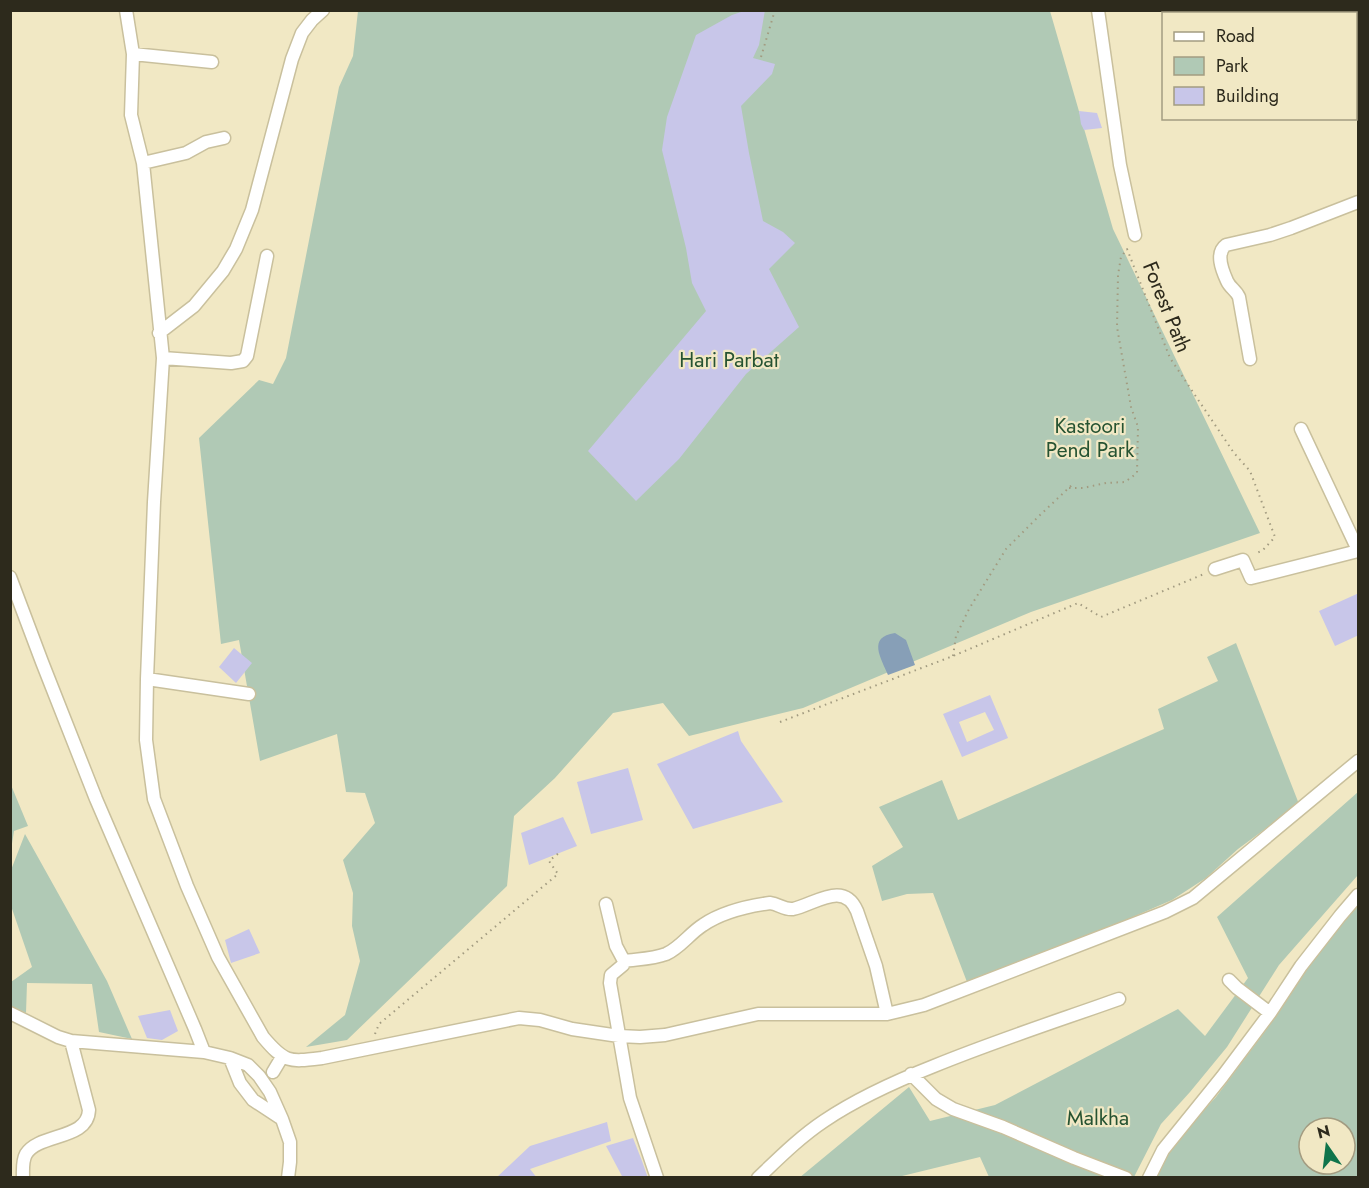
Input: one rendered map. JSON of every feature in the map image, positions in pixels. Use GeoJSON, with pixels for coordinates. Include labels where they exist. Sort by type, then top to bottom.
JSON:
{"type":"FeatureCollection","features":[{"type":"Feature","properties":{"kind":"street"},"geometry":{"type":"LineString","coordinates":[[126,10],[133,54],[131,116],[143,163],[163,358],[154,502],[147,679],[146,740],[154,799],[187,886],[218,957],[263,1037],[285,1059],[299,1061],[321,1058],[519,1018],[540,1020],[572,1029],[640,1037],[665,1035],[758,1014],[886,1014],[924,1005],[1165,912],[1192,898],[1359,761]]}},
{"type":"Feature","properties":{"kind":"street"},"geometry":{"type":"LineString","coordinates":[[159,333],[194,306],[223,271],[236,249],[252,210],[292,59],[302,33],[323,10]]}},
{"type":"Feature","properties":{"kind":"street"},"geometry":{"type":"LineString","coordinates":[[1098,10],[1120,165],[1135,235]]}},
{"type":"Feature","properties":{"kind":"street"},"geometry":{"type":"LineString","coordinates":[[133,54],[212,62]]}},
{"type":"Feature","properties":{"kind":"street"},"geometry":{"type":"LineString","coordinates":[[143,163],[186,153],[206,142],[224,138]]}},
{"type":"Feature","properties":{"kind":"street"},"geometry":{"type":"LineString","coordinates":[[1250,359],[1239,297],[1226,280],[1220,256],[1222,248],[1226,244],[1291,228],[1359,202]]}},
{"type":"Feature","properties":{"kind":"street"},"geometry":{"type":"LineString","coordinates":[[163,358],[231,363],[243,361],[247,356],[267,256]]}},
{"type":"Feature","properties":{"kind":"street"},"geometry":{"type":"LineString","coordinates":[[1215,569],[1243,560],[1251,578],[1359,550],[1301,429]]}},
{"type":"Feature","properties":{"kind":"street"},"geometry":{"type":"LineString","coordinates":[[10,577],[96,799],[204,1052]]}},
{"type":"Feature","properties":{"kind":"street"},"geometry":{"type":"LineString","coordinates":[[147,679],[249,694]]}},
{"type":"Feature","properties":{"kind":"street"},"geometry":{"type":"LineString","coordinates":[[1149,1178],[1163,1150],[1270,1013],[1301,966],[1359,895]]}},
{"type":"Feature","properties":{"kind":"street"},"geometry":{"type":"LineString","coordinates":[[624,962],[668,953],[702,925],[737,910],[776,903],[788,910],[825,897],[843,896],[850,899],[857,911],[876,966],[886,1014]]}},
{"type":"Feature","properties":{"kind":"street"},"geometry":{"type":"LineString","coordinates":[[606,904],[614,939],[624,962]]}},
{"type":"Feature","properties":{"kind":"street"},"geometry":{"type":"LineString","coordinates":[[624,962],[624,965],[614,972],[610,979],[630,1098],[657,1178]]}},
{"type":"Feature","properties":{"kind":"street"},"geometry":{"type":"LineString","coordinates":[[1229,980],[1270,1013]]}},
{"type":"Feature","properties":{"kind":"street"},"geometry":{"type":"LineString","coordinates":[[758,1178],[822,1122],[849,1105],[911,1074],[991,1043],[1119,999]]}},
{"type":"Feature","properties":{"kind":"street"},"geometry":{"type":"LineString","coordinates":[[10,1013],[71,1041],[204,1052],[248,1065],[268,1077]]}},
{"type":"Feature","properties":{"kind":"street"},"geometry":{"type":"LineString","coordinates":[[23,1178],[23,1166],[29,1150],[36,1145],[76,1130],[88,1115],[71,1041]]}},
{"type":"Feature","properties":{"kind":"street"},"geometry":{"type":"LineString","coordinates":[[282,1057],[268,1077],[270,1092],[290,1142],[288,1178]]}},
{"type":"Feature","properties":{"kind":"street"},"geometry":{"type":"LineString","coordinates":[[230,1058],[240,1083],[253,1100],[282,1119]]}},
{"type":"Feature","properties":{"kind":"street"},"geometry":{"type":"LineString","coordinates":[[911,1074],[936,1099],[953,1109],[1003,1127],[1126,1178]]}},
{"type":"Feature","properties":{"kind":"path"},"geometry":{"type":"LineString","coordinates":[[761,57],[775,10]]}},
{"type":"Feature","properties":{"kind":"path","name":"Forest Path"},"geometry":{"type":"LineString","coordinates":[[1069,488],[1125,482],[1137,473],[1138,427],[1131,407],[1117,327],[1118,275],[1121,257],[1127,249],[1170,358],[1234,453],[1250,471],[1275,537],[1263,550],[1243,560]]}},
{"type":"Feature","properties":{"kind":"path"},"geometry":{"type":"LineString","coordinates":[[953,656],[956,636],[969,609],[1006,549],[1074,483]]}},
{"type":"Feature","properties":{"kind":"path"},"geometry":{"type":"LineString","coordinates":[[780,722],[953,656],[1078,603],[1101,617],[1215,569]]}},
{"type":"Feature","properties":{"kind":"path"},"geometry":{"type":"LineString","coordinates":[[369,1048],[379,1024],[558,874],[549,861],[559,853]]}},
{"type":"Feature","properties":{"kind":"green space","name":"Hari Parbat"},"geometry":{"type":"Polygon","coordinates":[[[358,11],[1050,11],[1113,229],[1260,533],[1031,612],[803,708],[689,736],[663,703],[613,713],[555,778],[514,816],[507,886],[347,1040],[306,1047],[345,1015],[360,961],[352,926],[353,893],[343,860],[375,823],[365,793],[346,792],[337,734],[260,761],[239,640],[221,644],[199,438],[259,380],[273,384],[286,358],[339,87],[353,56],[358,11]]]}},
{"type":"Feature","properties":{"kind":"green space"},"geometry":{"type":"Polygon","coordinates":[[[1236,643],[1299,804],[1238,849],[1206,878],[1172,900],[1105,929],[967,982],[933,893],[907,894],[882,901],[872,866],[903,847],[879,807],[942,780],[958,820],[1164,729],[1158,709],[1218,681],[1207,657],[1236,643]]]}},
{"type":"Feature","properties":{"kind":"green space"},"geometry":{"type":"Polygon","coordinates":[[[11,785],[28,826],[14,831],[11,850],[11,785]]]}},
{"type":"Feature","properties":{"kind":"green space","name":"Malkha"},"geometry":{"type":"Polygon","coordinates":[[[1358,792],[1358,875],[1279,965],[1227,1047],[1161,1124],[1134,1177],[989,1177],[980,1157],[898,1177],[799,1178],[909,1087],[930,1121],[995,1105],[1178,1009],[1205,1036],[1248,978],[1217,917],[1358,792]]]}},
{"type":"Feature","properties":{"kind":"green space"},"geometry":{"type":"Polygon","coordinates":[[[25,834],[107,981],[132,1039],[99,1032],[92,984],[27,983],[26,1013],[11,1006],[11,982],[32,967],[10,903],[11,870],[25,834]]]}},
{"type":"Feature","properties":{"kind":"green space","name":"Malkha"},"geometry":{"type":"Polygon","coordinates":[[[1358,904],[1358,1177],[1153,1178],[1162,1156],[1216,1097],[1269,1026],[1337,924],[1358,904]]]}},
{"type":"Feature","properties":{"kind":"water"},"geometry":{"type":"Polygon","coordinates":[[[895,633],[906,640],[915,665],[888,675],[878,649],[881,639],[895,633]]]}},
{"type":"Feature","properties":{"kind":"building"},"geometry":{"type":"Polygon","coordinates":[[[747,10],[765,10],[759,45],[753,58],[775,64],[772,74],[741,106],[763,221],[783,232],[795,243],[769,269],[799,327],[746,374],[679,459],[636,501],[588,451],[706,311],[692,283],[686,248],[662,150],[667,117],[696,35],[732,15],[747,10]]]}},
{"type":"Feature","properties":{"kind":"building"},"geometry":{"type":"Polygon","coordinates":[[[1079,111],[1097,113],[1102,128],[1084,130],[1079,111]]]}},
{"type":"Feature","properties":{"kind":"building"},"geometry":{"type":"Polygon","coordinates":[[[1359,593],[1359,635],[1335,646],[1319,611],[1359,593]]]}},
{"type":"Feature","properties":{"kind":"building"},"geometry":{"type":"Polygon","coordinates":[[[234,648],[252,663],[236,683],[219,667],[234,648]]]}},
{"type":"Feature","properties":{"kind":"building"},"geometry":{"type":"Polygon","coordinates":[[[990,695],[1008,738],[962,757],[943,714],[990,695]],[[985,712],[959,722],[967,742],[994,730],[985,712]]]}},
{"type":"Feature","properties":{"kind":"building"},"geometry":{"type":"Polygon","coordinates":[[[738,731],[741,741],[783,802],[693,829],[657,764],[738,731]]]}},
{"type":"Feature","properties":{"kind":"building"},"geometry":{"type":"Polygon","coordinates":[[[628,768],[643,820],[591,834],[577,782],[628,768]]]}},
{"type":"Feature","properties":{"kind":"building"},"geometry":{"type":"Polygon","coordinates":[[[563,817],[577,846],[529,865],[521,833],[563,817]]]}},
{"type":"Feature","properties":{"kind":"building"},"geometry":{"type":"Polygon","coordinates":[[[249,929],[260,953],[231,963],[225,940],[249,929]]]}},
{"type":"Feature","properties":{"kind":"building"},"geometry":{"type":"Polygon","coordinates":[[[170,1010],[178,1031],[162,1040],[147,1038],[138,1016],[170,1010]]]}},
{"type":"Feature","properties":{"kind":"building"},"geometry":{"type":"Polygon","coordinates":[[[607,1122],[611,1141],[530,1169],[537,1178],[496,1178],[530,1146],[607,1122]]]}},
{"type":"Feature","properties":{"kind":"building"},"geometry":{"type":"Polygon","coordinates":[[[633,1138],[648,1178],[623,1178],[606,1146],[633,1138]]]}},
{"type":"Feature","properties":{"kind":"park label","name":"Kastoori Pend Park"},"geometry":{"type":"Point","coordinates":[1090,438]}}]}
